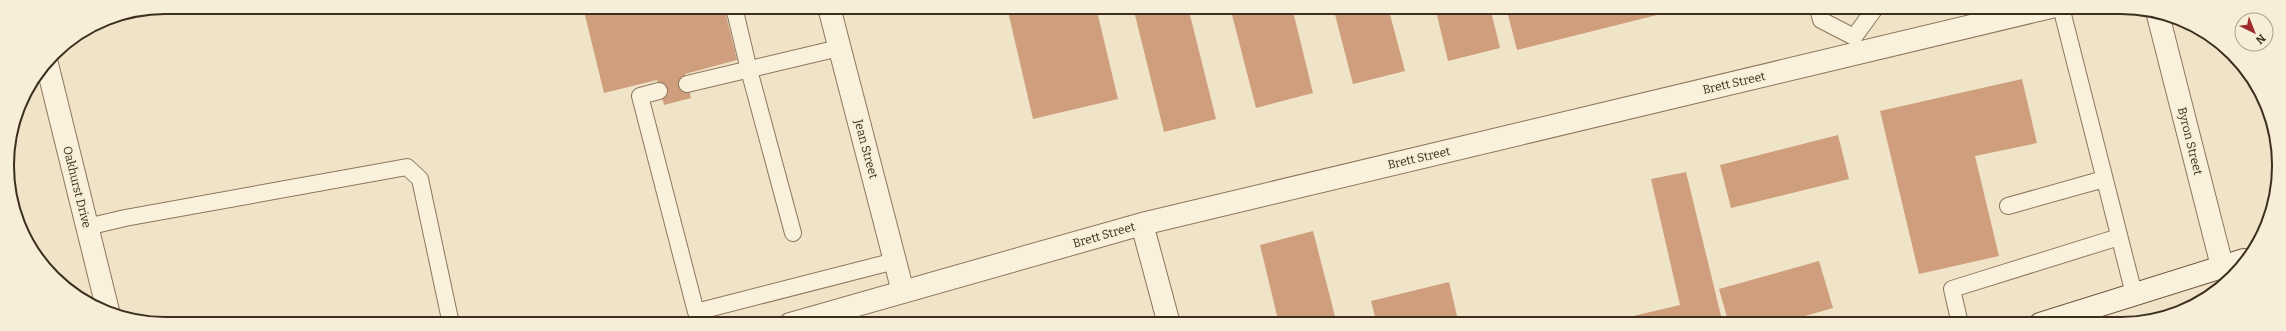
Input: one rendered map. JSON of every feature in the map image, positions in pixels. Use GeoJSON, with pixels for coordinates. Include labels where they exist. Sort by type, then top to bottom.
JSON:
{"type":"FeatureCollection","features":[{"type":"Feature","properties":{"kind":"street","name":"Jean Street"},"geometry":{"type":"LineString","coordinates":[[831,14],[903,292]]}},
{"type":"Feature","properties":{"kind":"street","name":"Brett Street"},"geometry":{"type":"LineString","coordinates":[[815,317],[1142,224],[1856,45],[2015,14]]}},
{"type":"Feature","properties":{"kind":"street","name":"Byron Street"},"geometry":{"type":"LineString","coordinates":[[2159,19],[2222,266]]}},
{"type":"Feature","properties":{"kind":"street","name":"Oakhurst Drive"},"geometry":{"type":"LineString","coordinates":[[48,70],[106,304]]}},
{"type":"Feature","properties":{"kind":"street"},"geometry":{"type":"LineString","coordinates":[[1142,224],[1167,317]]}},
{"type":"Feature","properties":{"kind":"street"},"geometry":{"type":"LineString","coordinates":[[2062,317],[2237,262]]}},
{"type":"Feature","properties":{"kind":"lane"},"geometry":{"type":"LineString","coordinates":[[736,14],[749,70],[793,233]]}},
{"type":"Feature","properties":{"kind":"lane"},"geometry":{"type":"LineString","coordinates":[[1820,14],[1821,20],[1856,45],[1872,14]]}},
{"type":"Feature","properties":{"kind":"lane"},"geometry":{"type":"LineString","coordinates":[[2063,14],[2134,294]]}},
{"type":"Feature","properties":{"kind":"lane"},"geometry":{"type":"LineString","coordinates":[[687,84],[839,48]]}},
{"type":"Feature","properties":{"kind":"lane"},"geometry":{"type":"LineString","coordinates":[[659,92],[640,96],[696,312],[895,261]]}},
{"type":"Feature","properties":{"kind":"lane"},"geometry":{"type":"LineString","coordinates":[[87,227],[125,218],[407,167],[420,179],[450,317]]}},
{"type":"Feature","properties":{"kind":"lane"},"geometry":{"type":"LineString","coordinates":[[2008,206],[2104,179]]}},
{"type":"Feature","properties":{"kind":"lane"},"geometry":{"type":"LineString","coordinates":[[1958,317],[1952,288],[2119,237]]}},
{"type":"Feature","properties":{"kind":"building"},"geometry":{"type":"Polygon","coordinates":[[[585,14],[726,14],[737,60],[685,74],[691,98],[664,105],[657,80],[604,93],[585,14]]]}},
{"type":"Feature","properties":{"kind":"building"},"geometry":{"type":"Polygon","coordinates":[[[1009,14],[1098,14],[1118,99],[1033,119],[1009,14]]]}},
{"type":"Feature","properties":{"kind":"building"},"geometry":{"type":"Polygon","coordinates":[[[1135,14],[1190,14],[1216,119],[1164,132],[1135,14]]]}},
{"type":"Feature","properties":{"kind":"building"},"geometry":{"type":"Polygon","coordinates":[[[1232,14],[1294,14],[1313,93],[1256,108],[1232,14]]]}},
{"type":"Feature","properties":{"kind":"building"},"geometry":{"type":"Polygon","coordinates":[[[1335,14],[1390,14],[1405,71],[1353,84],[1335,14]]]}},
{"type":"Feature","properties":{"kind":"building"},"geometry":{"type":"Polygon","coordinates":[[[1437,14],[1492,14],[1500,48],[1448,61],[1437,14]]]}},
{"type":"Feature","properties":{"kind":"building"},"geometry":{"type":"Polygon","coordinates":[[[1508,14],[1661,14],[1517,50],[1508,14]]]}},
{"type":"Feature","properties":{"kind":"building"},"geometry":{"type":"Polygon","coordinates":[[[2022,79],[2037,143],[1975,156],[1999,256],[1919,274],[1880,111],[2022,79]]]}},
{"type":"Feature","properties":{"kind":"building"},"geometry":{"type":"Polygon","coordinates":[[[1838,135],[1849,179],[1731,208],[1720,165],[1838,135]]]}},
{"type":"Feature","properties":{"kind":"building"},"geometry":{"type":"Polygon","coordinates":[[[1686,172],[1721,317],[1629,317],[1680,305],[1651,179],[1686,172]]]}},
{"type":"Feature","properties":{"kind":"building"},"geometry":{"type":"Polygon","coordinates":[[[1313,231],[1335,317],[1277,317],[1260,245],[1313,231]]]}},
{"type":"Feature","properties":{"kind":"building"},"geometry":{"type":"Polygon","coordinates":[[[1819,261],[1833,308],[1802,317],[1727,317],[1719,289],[1819,261]]]}},
{"type":"Feature","properties":{"kind":"building"},"geometry":{"type":"Polygon","coordinates":[[[1449,282],[1457,317],[1375,317],[1371,301],[1449,282]]]}}]}
